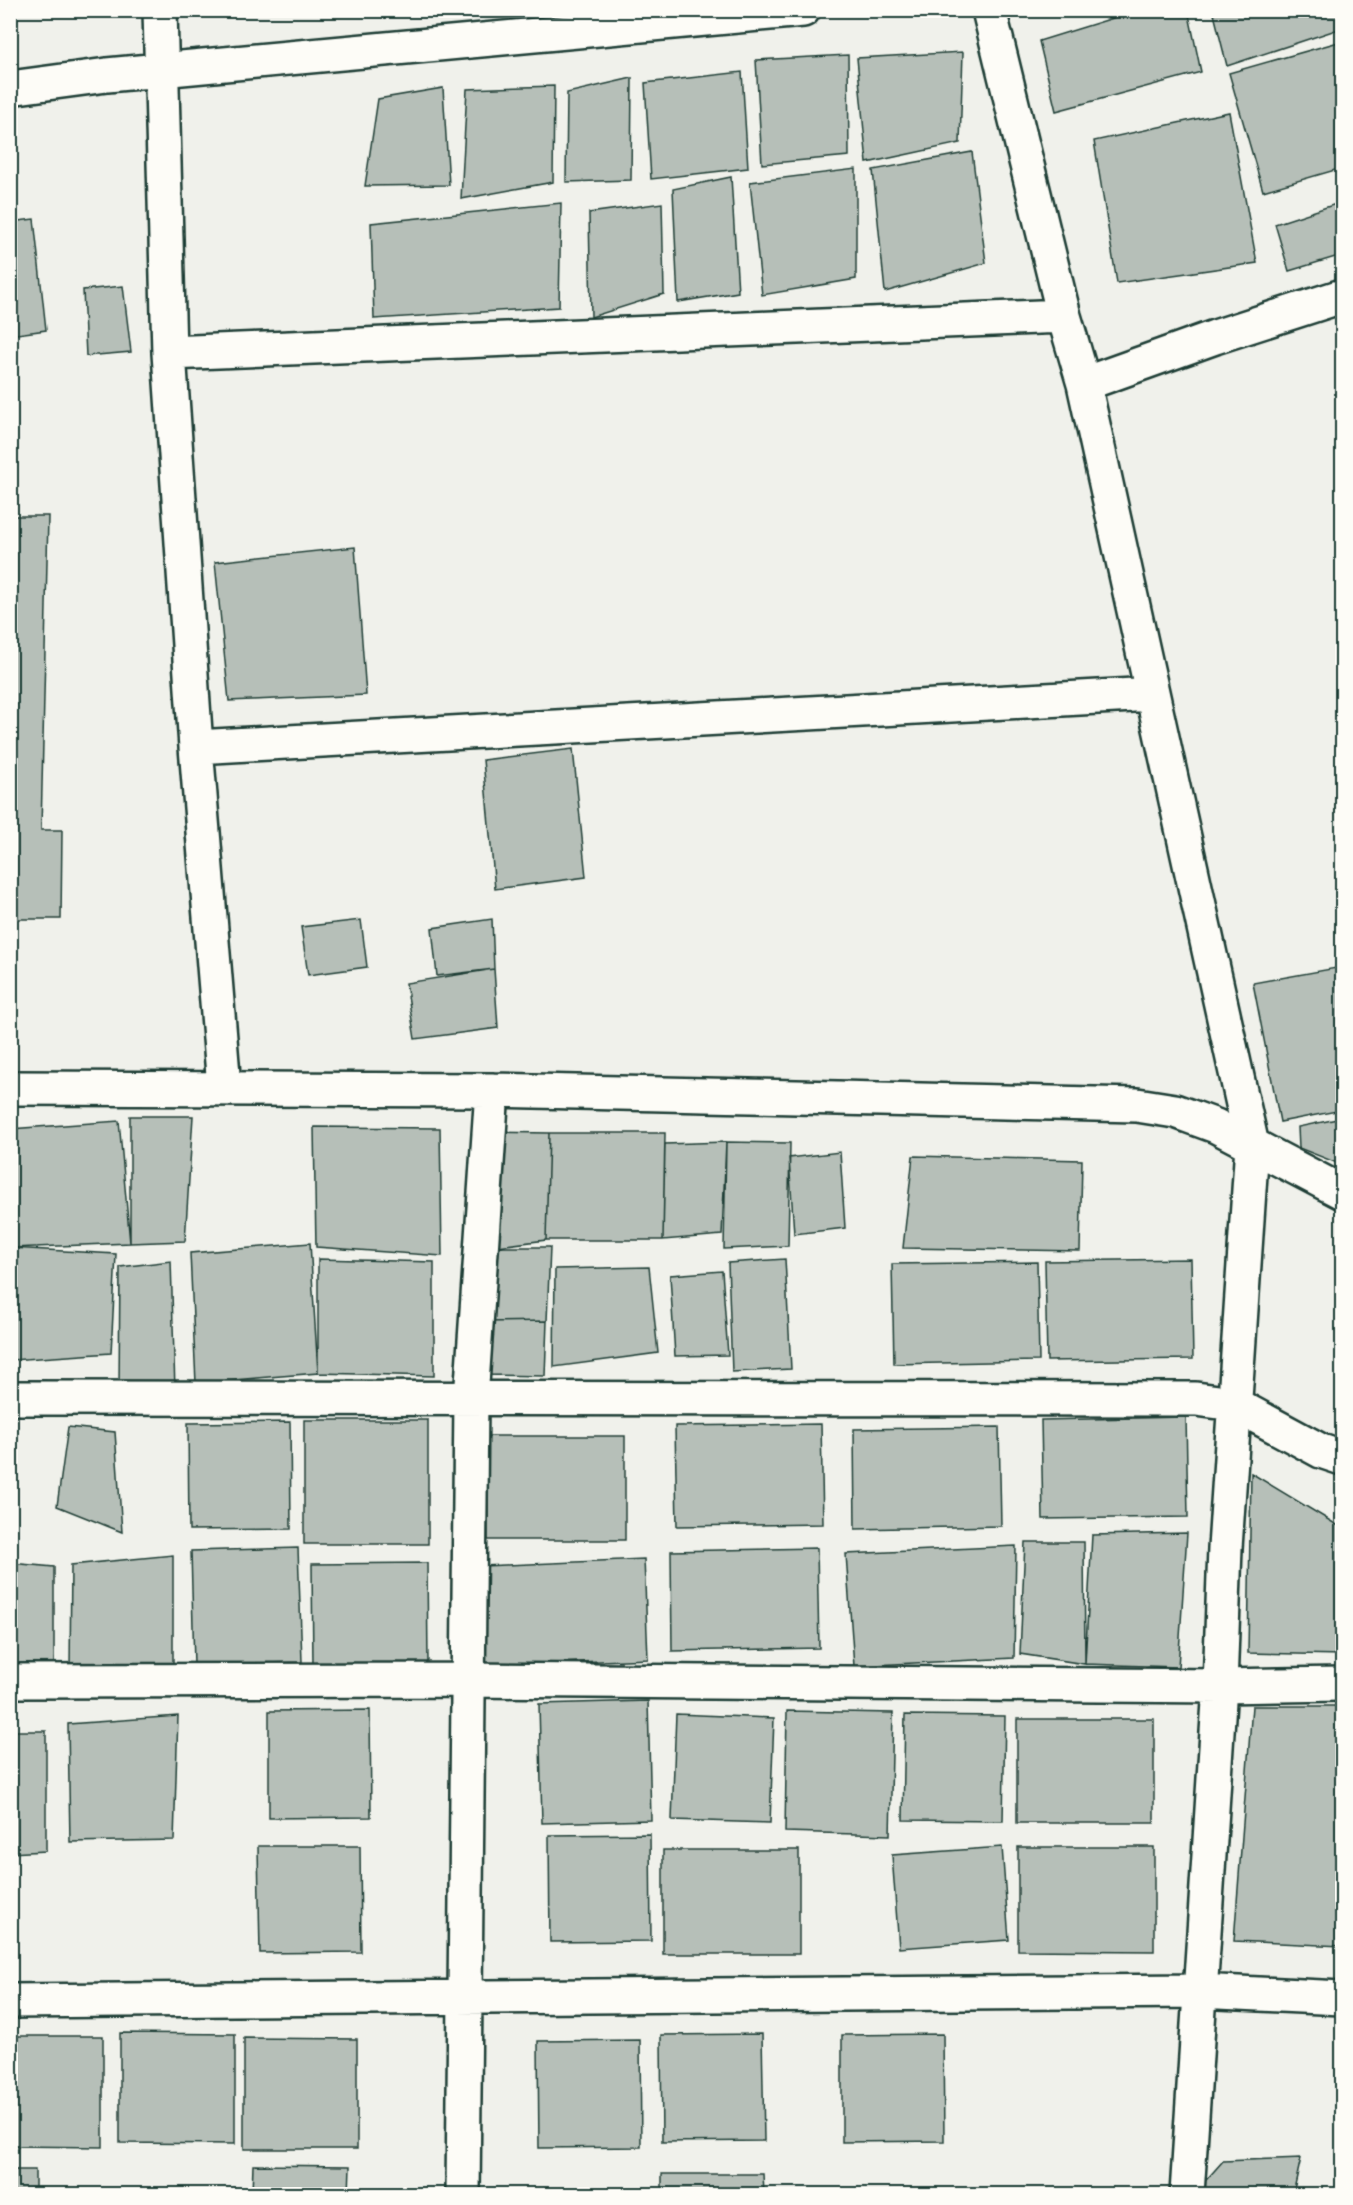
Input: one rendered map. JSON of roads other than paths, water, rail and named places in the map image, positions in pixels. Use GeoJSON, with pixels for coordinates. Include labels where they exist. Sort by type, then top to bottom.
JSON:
{"type":"FeatureCollection","features":[{"type":"Feature","properties":{"kind":"street"},"geometry":{"type":"LineString","coordinates":[[160,10],[169,353],[196,747],[224,1088]]}},
{"type":"Feature","properties":{"kind":"street"},"geometry":{"type":"LineString","coordinates":[[10,88],[163,70],[803,10]]}},
{"type":"Feature","properties":{"kind":"street"},"geometry":{"type":"LineString","coordinates":[[989,10],[1064,316],[1084,384],[1252,1145],[1234,1404],[1220,1686],[1186,2194]]}},
{"type":"Feature","properties":{"kind":"street"},"geometry":{"type":"LineString","coordinates":[[1084,384],[1215,337],[1342,296]]}},
{"type":"Feature","properties":{"kind":"street"},"geometry":{"type":"LineString","coordinates":[[169,353],[1064,316]]}},
{"type":"Feature","properties":{"kind":"street"},"geometry":{"type":"LineString","coordinates":[[196,747],[1152,694]]}},
{"type":"Feature","properties":{"kind":"street"},"geometry":{"type":"LineString","coordinates":[[10,1088],[492,1090],[1137,1106],[1175,1111],[1216,1126],[1342,1192]]}},
{"type":"Feature","properties":{"kind":"street"},"geometry":{"type":"LineString","coordinates":[[463,2194],[471,1399],[492,1090]]}},
{"type":"Feature","properties":{"kind":"street"},"geometry":{"type":"LineString","coordinates":[[10,1398],[1196,1399],[1234,1404],[1321,1451],[1342,1458]]}},
{"type":"Feature","properties":{"kind":"street"},"geometry":{"type":"LineString","coordinates":[[10,1681],[467,1680],[1220,1686],[1342,1683]]}},
{"type":"Feature","properties":{"kind":"street"},"geometry":{"type":"LineString","coordinates":[[10,2001],[1199,1990],[1342,1998]]}}]}
